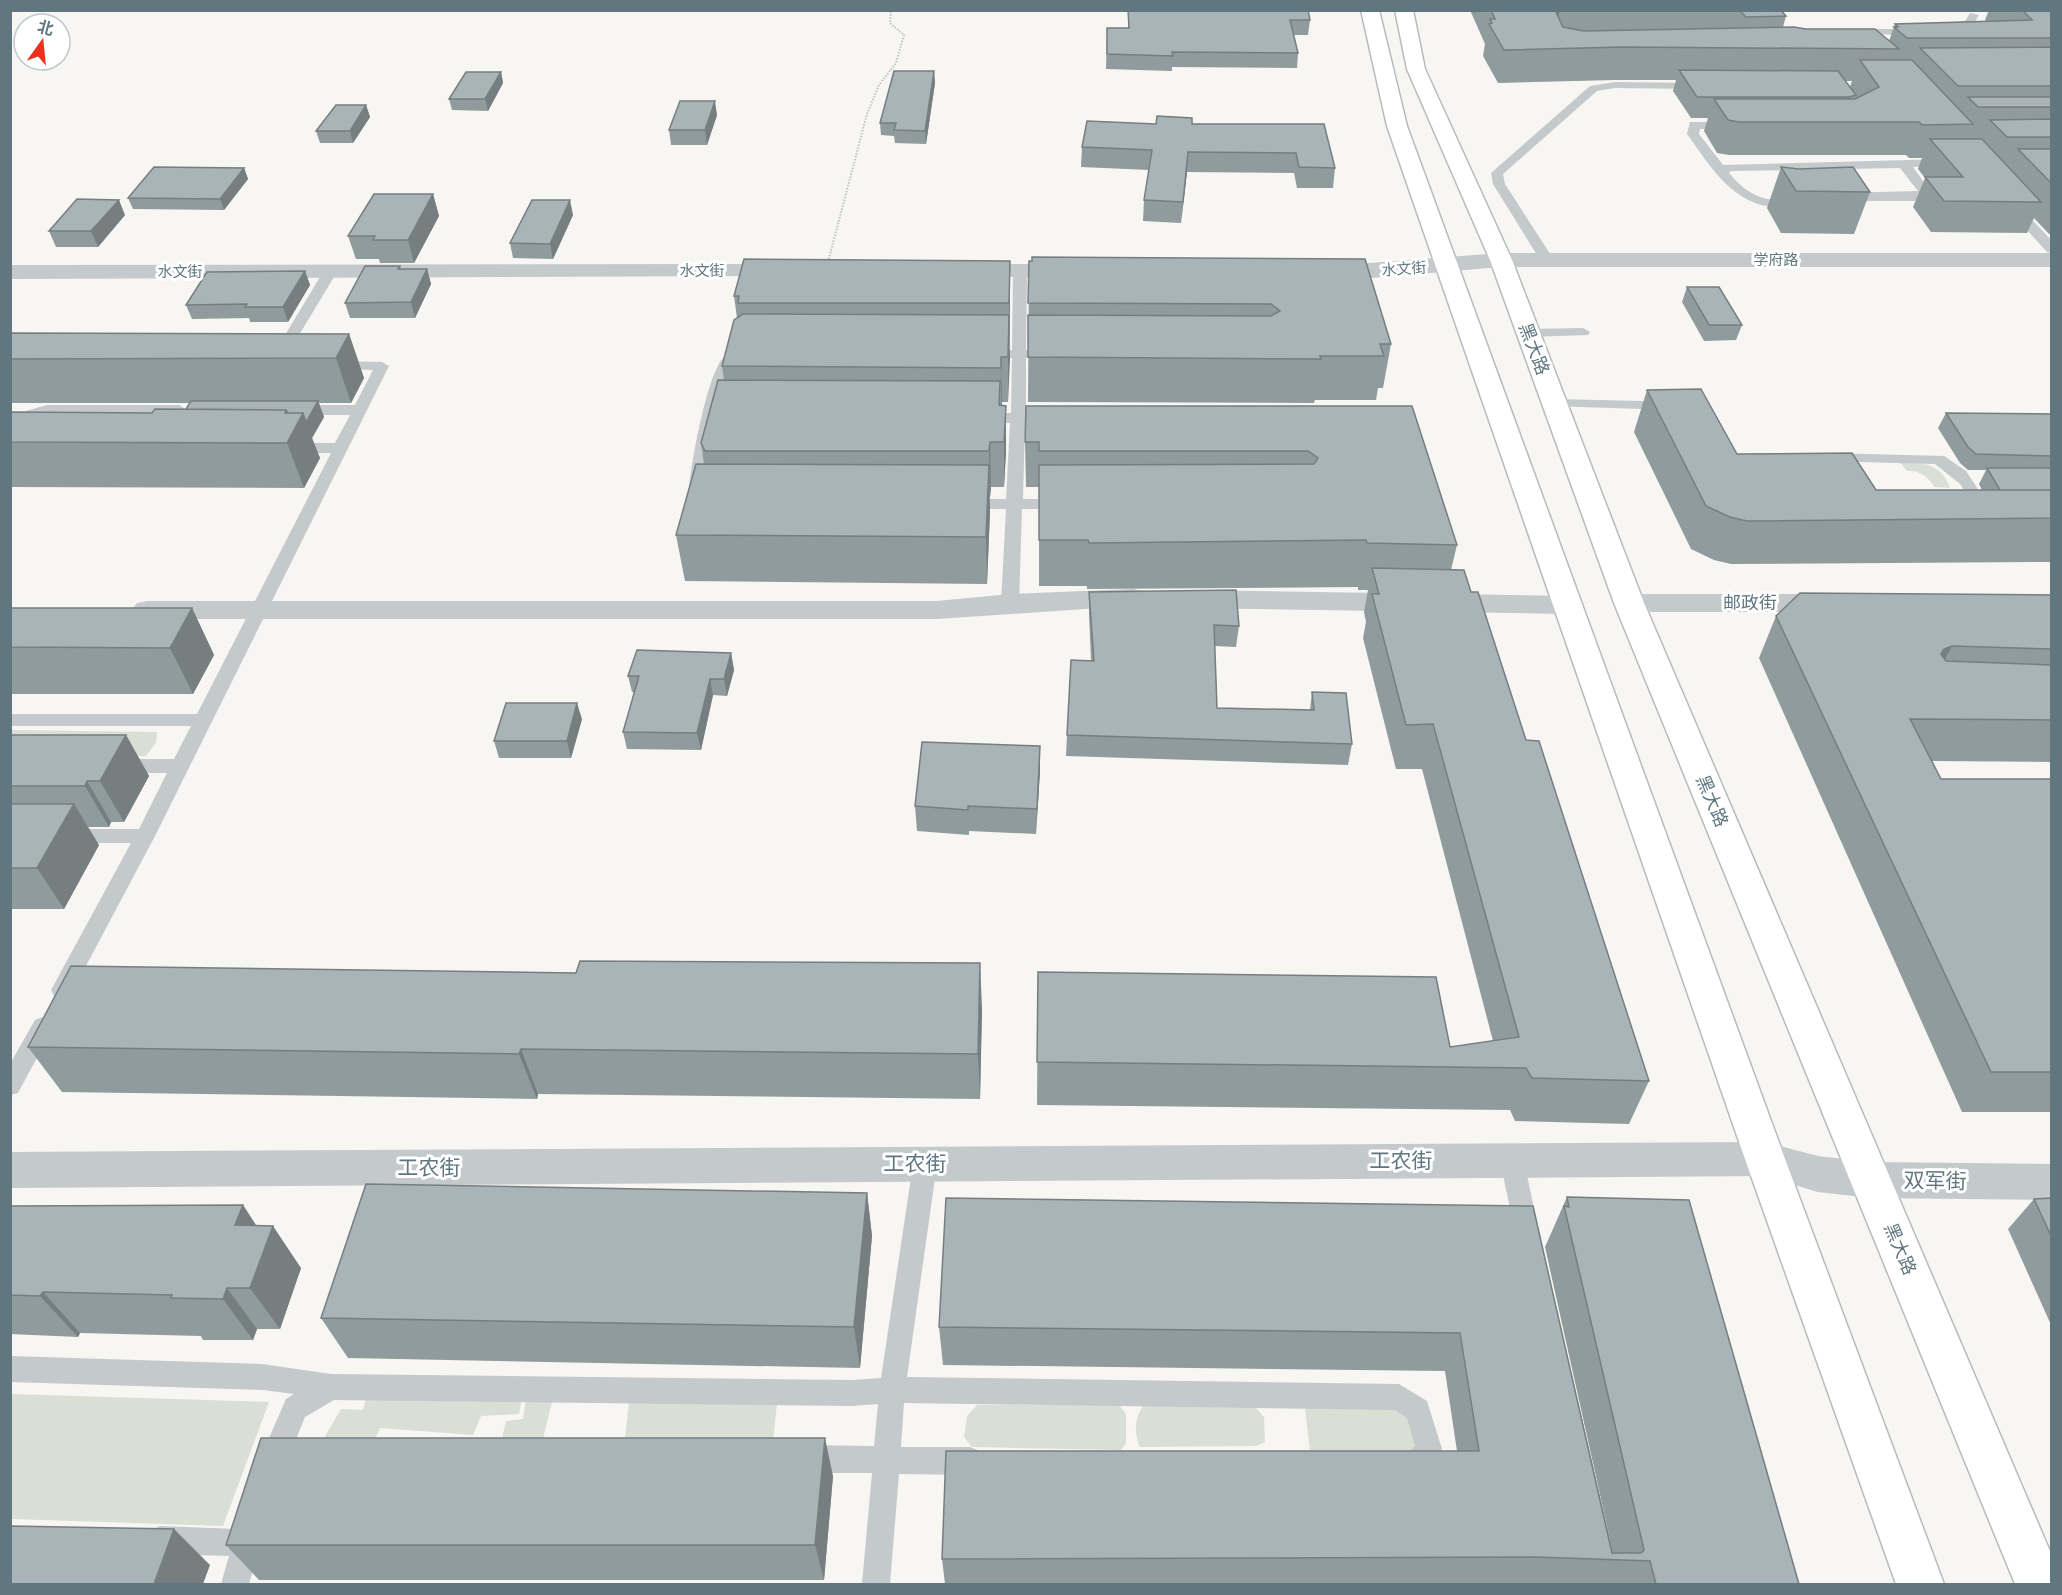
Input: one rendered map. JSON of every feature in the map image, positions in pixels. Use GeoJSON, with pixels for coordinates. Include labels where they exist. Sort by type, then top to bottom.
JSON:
{"type":"FeatureCollection","features":[{"type":"Feature","properties":{"kind":"highway"},"geometry":{"type":"LineString","coordinates":[[1370,10],[1397,126],[1765,1160],[1920,1584]]}},
{"type":"Feature","properties":{"kind":"highway","name":"黑大路"},"geometry":{"type":"LineString","coordinates":[[1404,10],[1416,69],[1501,261],[1629,603],[2039,1584]]}},
{"type":"Feature","properties":{"kind":"street","name":"学府路"},"geometry":{"type":"LineString","coordinates":[[1501,261],[2052,260]]}},
{"type":"Feature","properties":{"kind":"street","name":"水文街"},"geometry":{"type":"LineString","coordinates":[[1300,272],[1359,272],[1501,261]]}},
{"type":"Feature","properties":{"kind":"street","name":"水文街"},"geometry":{"type":"LineString","coordinates":[[10,272],[826,271]]}},
{"type":"Feature","properties":{"kind":"street"},"geometry":{"type":"LineString","coordinates":[[940,271],[1090,271]]}},
{"type":"Feature","properties":{"kind":"street"},"geometry":{"type":"LineString","coordinates":[[117,610],[937,610],[1010,603],[1130,598],[1568,605]]}},
{"type":"Feature","properties":{"kind":"street","name":"邮政街"},"geometry":{"type":"LineString","coordinates":[[1629,603],[1864,603]]}},
{"type":"Feature","properties":{"kind":"street","name":"工农街"},"geometry":{"type":"LineString","coordinates":[[10,1170],[1765,1160],[1818,1174]]}},
{"type":"Feature","properties":{"kind":"street","name":"双军街"},"geometry":{"type":"LineString","coordinates":[[1818,1174],[1871,1180],[2052,1182]]}},
{"type":"Feature","properties":{"kind":"lane"},"geometry":{"type":"LineString","coordinates":[[1843,32],[1975,32],[1969,23],[1976,14]]}},
{"type":"Feature","properties":{"kind":"lane"},"geometry":{"type":"LineString","coordinates":[[1547,260],[1499,184],[1497,173],[1594,88],[1615,85],[1708,86]]}},
{"type":"Feature","properties":{"kind":"lane"},"geometry":{"type":"LineString","coordinates":[[1752,125],[1694,125],[1693,134],[1735,190],[1755,200],[1785,204],[1804,200]]}},
{"type":"Feature","properties":{"kind":"lane"},"geometry":{"type":"LineString","coordinates":[[1723,173],[1728,167],[1961,163]]}},
{"type":"Feature","properties":{"kind":"lane"},"geometry":{"type":"LineString","coordinates":[[1824,198],[1917,197],[1925,192],[1904,164]]}},
{"type":"Feature","properties":{"kind":"lane"},"geometry":{"type":"LineString","coordinates":[[2001,194],[2052,249]]}},
{"type":"Feature","properties":{"kind":"lane"},"geometry":{"type":"LineString","coordinates":[[1010,603],[1020,355],[1020,271]]}},
{"type":"Feature","properties":{"kind":"lane"},"geometry":{"type":"LineString","coordinates":[[293,365],[269,364],[330,272]]}},
{"type":"Feature","properties":{"kind":"lane"},"geometry":{"type":"LineString","coordinates":[[1528,333],[1583,332]]}},
{"type":"Feature","properties":{"kind":"lane"},"geometry":{"type":"LineString","coordinates":[[707,504],[698,496],[696,484],[717,418],[714,398],[725,365],[733,357],[759,352]]}},
{"type":"Feature","properties":{"kind":"lane"},"geometry":{"type":"LineString","coordinates":[[972,354],[1066,354]]}},
{"type":"Feature","properties":{"kind":"lane"},"geometry":{"type":"LineString","coordinates":[[10,1086],[145,836],[382,366],[326,365]]}},
{"type":"Feature","properties":{"kind":"lane"},"geometry":{"type":"LineString","coordinates":[[1554,403],[1643,405]]}},
{"type":"Feature","properties":{"kind":"lane"},"geometry":{"type":"LineString","coordinates":[[10,435],[22,419],[47,410],[197,410]]}},
{"type":"Feature","properties":{"kind":"lane"},"geometry":{"type":"LineString","coordinates":[[278,410],[359,410]]}},
{"type":"Feature","properties":{"kind":"lane"},"geometry":{"type":"LineString","coordinates":[[959,418],[1066,418]]}},
{"type":"Feature","properties":{"kind":"lane"},"geometry":{"type":"LineString","coordinates":[[10,442],[16,445],[28,445]]}},
{"type":"Feature","properties":{"kind":"lane"},"geometry":{"type":"LineString","coordinates":[[271,448],[340,448]]}},
{"type":"Feature","properties":{"kind":"lane"},"geometry":{"type":"LineString","coordinates":[[1832,478],[1814,458],[1938,459],[1953,466],[1965,477],[1993,525],[1970,525]]}},
{"type":"Feature","properties":{"kind":"lane"},"geometry":{"type":"LineString","coordinates":[[1965,477],[1988,477]]}},
{"type":"Feature","properties":{"kind":"lane"},"geometry":{"type":"LineString","coordinates":[[943,504],[1085,504]]}},
{"type":"Feature","properties":{"kind":"lane"},"geometry":{"type":"LineString","coordinates":[[10,720],[203,720]]}},
{"type":"Feature","properties":{"kind":"lane"},"geometry":{"type":"LineString","coordinates":[[101,766],[180,766]]}},
{"type":"Feature","properties":{"kind":"lane"},"geometry":{"type":"LineString","coordinates":[[44,836],[145,836]]}},
{"type":"Feature","properties":{"kind":"lane"},"geometry":{"type":"LineString","coordinates":[[1512,1161],[1532,1254]]}},
{"type":"Feature","properties":{"kind":"lane"},"geometry":{"type":"LineString","coordinates":[[876,1584],[892,1390],[925,1164]]}},
{"type":"Feature","properties":{"kind":"lane"},"geometry":{"type":"LineString","coordinates":[[10,1369],[262,1377],[331,1387],[840,1393],[892,1390],[1399,1397],[1418,1410],[1429,1449],[1416,1466],[1382,1466]]}},
{"type":"Feature","properties":{"kind":"lane"},"geometry":{"type":"LineString","coordinates":[[266,1480],[290,1449],[295,1408],[331,1387]]}},
{"type":"Feature","properties":{"kind":"lane"},"geometry":{"type":"LineString","coordinates":[[783,1459],[992,1462]]}},
{"type":"Feature","properties":{"kind":"lane"},"geometry":{"type":"LineString","coordinates":[[235,1584],[256,1512]]}},
{"type":"Feature","properties":{"kind":"lane"},"geometry":{"type":"LineString","coordinates":[[129,1539],[247,1543]]}},
{"type":"Feature","properties":{"kind":"path"},"geometry":{"type":"LineString","coordinates":[[826,271],[867,114],[879,85],[896,63],[904,35],[890,23],[891,10]]}},
{"type":"Feature","properties":{"kind":"shaded area"},"geometry":{"type":"Polygon","coordinates":[[[1900,462],[1924,464],[1937,469],[1950,488],[1934,487],[1926,477],[1907,471],[1900,462]]]}},
{"type":"Feature","properties":{"kind":"shaded area"},"geometry":{"type":"Polygon","coordinates":[[[11,730],[157,732],[156,743],[146,756],[11,756],[11,730]]]}},
{"type":"Feature","properties":{"kind":"shaded area"},"geometry":{"type":"Polygon","coordinates":[[[11,1394],[269,1402],[223,1526],[11,1519],[11,1394]]]}},
{"type":"Feature","properties":{"kind":"shaded area"},"geometry":{"type":"Polygon","coordinates":[[[367,1395],[522,1398],[519,1414],[481,1416],[473,1435],[380,1428],[374,1441],[321,1443],[341,1409],[363,1410],[367,1395]]]}},
{"type":"Feature","properties":{"kind":"shaded area"},"geometry":{"type":"Polygon","coordinates":[[[526,1399],[552,1402],[542,1443],[501,1443],[506,1421],[523,1419],[526,1399]]]}},
{"type":"Feature","properties":{"kind":"shaded area"},"geometry":{"type":"Polygon","coordinates":[[[629,1401],[777,1403],[772,1450],[624,1448],[629,1401]]]}},
{"type":"Feature","properties":{"kind":"shaded area"},"geometry":{"type":"Polygon","coordinates":[[[1145,1404],[1255,1407],[1264,1417],[1265,1442],[1256,1446],[1140,1447],[1136,1436],[1136,1424],[1145,1404]]]}},
{"type":"Feature","properties":{"kind":"shaded area"},"geometry":{"type":"Polygon","coordinates":[[[977,1405],[1119,1405],[1126,1414],[1126,1443],[1121,1450],[972,1447],[964,1437],[967,1416],[977,1405]]]}},
{"type":"Feature","properties":{"kind":"shaded area"},"geometry":{"type":"Polygon","coordinates":[[[1305,1408],[1401,1408],[1412,1418],[1415,1444],[1412,1454],[1310,1451],[1305,1408]]]}},
{"type":"Feature","properties":{"kind":"building"},"geometry":{"type":"Polygon","coordinates":[[[1128,10],[1308,10],[1310,20],[1290,20],[1298,53],[1172,52],[1173,56],[1107,54],[1107,28],[1129,28],[1128,10]]]}},
{"type":"Feature","properties":{"kind":"building"},"geometry":{"type":"Polygon","coordinates":[[[1491,10],[1555,10],[1563,27],[1584,31],[1794,27],[1875,29],[1899,49],[1623,47],[1504,50],[1489,24],[1492,23],[1490,19],[1495,19],[1491,10]]]}},
{"type":"Feature","properties":{"kind":"building"},"geometry":{"type":"Polygon","coordinates":[[[1739,10],[1781,10],[1786,16],[1746,17],[1739,10]]]}},
{"type":"Feature","properties":{"kind":"building"},"geometry":{"type":"Polygon","coordinates":[[[2022,10],[2052,10],[2052,38],[1907,38],[1894,27],[1898,27],[1895,24],[2032,20],[2022,10]]]}},
{"type":"Feature","properties":{"kind":"building"},"geometry":{"type":"Polygon","coordinates":[[[2052,47],[2052,86],[1958,86],[1920,48],[2052,47]]]}},
{"type":"Feature","properties":{"kind":"building"},"geometry":{"type":"Polygon","coordinates":[[[1860,60],[1912,60],[1973,124],[1739,122],[1728,120],[1714,99],[1855,99],[1879,87],[1860,60]]]}},
{"type":"Feature","properties":{"kind":"building"},"geometry":{"type":"Polygon","coordinates":[[[1679,70],[1838,71],[1856,95],[1849,97],[1697,97],[1679,70]]]}},
{"type":"Feature","properties":{"kind":"building"},"geometry":{"type":"Polygon","coordinates":[[[894,71],[934,71],[925,131],[894,130],[896,123],[880,123],[894,71]]]}},
{"type":"Feature","properties":{"kind":"building"},"geometry":{"type":"Polygon","coordinates":[[[466,72],[501,72],[485,99],[449,99],[466,72]]]}},
{"type":"Feature","properties":{"kind":"building"},"geometry":{"type":"Polygon","coordinates":[[[1968,97],[2052,97],[2052,107],[1978,107],[1968,97]]]}},
{"type":"Feature","properties":{"kind":"building"},"geometry":{"type":"Polygon","coordinates":[[[680,101],[715,101],[705,130],[669,130],[680,101]]]}},
{"type":"Feature","properties":{"kind":"building"},"geometry":{"type":"Polygon","coordinates":[[[336,105],[366,105],[350,131],[316,131],[336,105]]]}},
{"type":"Feature","properties":{"kind":"building"},"geometry":{"type":"Polygon","coordinates":[[[1157,116],[1192,118],[1192,124],[1324,124],[1335,168],[1299,167],[1296,153],[1188,152],[1183,202],[1144,200],[1152,150],[1082,147],[1087,121],[1156,124],[1157,116]]]}},
{"type":"Feature","properties":{"kind":"building"},"geometry":{"type":"Polygon","coordinates":[[[2052,119],[2052,137],[2007,137],[1990,120],[2052,119]]]}},
{"type":"Feature","properties":{"kind":"building"},"geometry":{"type":"Polygon","coordinates":[[[1930,139],[1982,139],[2041,202],[1944,201],[1925,177],[1963,177],[1930,139]]]}},
{"type":"Feature","properties":{"kind":"building"},"geometry":{"type":"Polygon","coordinates":[[[2018,149],[2052,149],[2052,184],[2018,149]]]}},
{"type":"Feature","properties":{"kind":"building"},"geometry":{"type":"Polygon","coordinates":[[[154,167],[244,168],[220,199],[128,198],[154,167]]]}},
{"type":"Feature","properties":{"kind":"building"},"geometry":{"type":"Polygon","coordinates":[[[1781,167],[1799,169],[1853,167],[1870,192],[1796,191],[1781,167]]]}},
{"type":"Feature","properties":{"kind":"building"},"geometry":{"type":"Polygon","coordinates":[[[374,194],[433,194],[408,240],[373,240],[375,236],[348,236],[374,194]]]}},
{"type":"Feature","properties":{"kind":"building"},"geometry":{"type":"Polygon","coordinates":[[[77,199],[119,200],[91,231],[49,231],[77,199]]]}},
{"type":"Feature","properties":{"kind":"building"},"geometry":{"type":"Polygon","coordinates":[[[532,200],[570,200],[550,244],[510,243],[532,200]]]}},
{"type":"Feature","properties":{"kind":"building"},"geometry":{"type":"Polygon","coordinates":[[[1032,257],[1365,259],[1391,344],[1380,344],[1384,356],[1320,356],[1321,359],[1028,357],[1028,315],[1271,316],[1280,311],[1271,304],[1028,303],[1029,261],[1032,261],[1032,257]]]}},
{"type":"Feature","properties":{"kind":"building"},"geometry":{"type":"Polygon","coordinates":[[[744,259],[1010,261],[1009,303],[738,303],[739,296],[734,296],[744,259]]]}},
{"type":"Feature","properties":{"kind":"building"},"geometry":{"type":"Polygon","coordinates":[[[365,266],[427,269],[411,302],[345,303],[365,266]]]}},
{"type":"Feature","properties":{"kind":"building"},"geometry":{"type":"Polygon","coordinates":[[[305,271],[283,307],[245,307],[247,304],[186,305],[207,272],[305,271]]]}},
{"type":"Feature","properties":{"kind":"building"},"geometry":{"type":"Polygon","coordinates":[[[1687,287],[1719,287],[1742,325],[1709,325],[1687,287]]]}},
{"type":"Feature","properties":{"kind":"building"},"geometry":{"type":"Polygon","coordinates":[[[743,314],[1009,315],[1008,357],[1001,357],[1001,368],[722,366],[734,320],[743,314]]]}},
{"type":"Feature","properties":{"kind":"building"},"geometry":{"type":"Polygon","coordinates":[[[10,333],[349,334],[336,358],[10,359],[10,333]]]}},
{"type":"Feature","properties":{"kind":"building"},"geometry":{"type":"Polygon","coordinates":[[[718,380],[1000,381],[999,405],[1006,406],[1004,442],[990,442],[989,451],[705,451],[701,443],[718,380]]]}},
{"type":"Feature","properties":{"kind":"building"},"geometry":{"type":"Polygon","coordinates":[[[1701,389],[1737,454],[1852,453],[1876,490],[2052,490],[2052,518],[1747,521],[1730,517],[1706,506],[1647,390],[1701,389]]]}},
{"type":"Feature","properties":{"kind":"building"},"geometry":{"type":"Polygon","coordinates":[[[191,401],[318,401],[306,422],[303,413],[288,413],[286,410],[186,409],[191,401]]]}},
{"type":"Feature","properties":{"kind":"building"},"geometry":{"type":"Polygon","coordinates":[[[1026,406],[1412,406],[1457,545],[1367,543],[1366,540],[1089,543],[1088,540],[1039,540],[1039,465],[1314,464],[1318,458],[1308,451],[1039,451],[1039,442],[1025,442],[1026,406]]]}},
{"type":"Feature","properties":{"kind":"building"},"geometry":{"type":"Polygon","coordinates":[[[155,409],[286,410],[285,413],[303,413],[287,443],[10,442],[10,412],[152,413],[155,409]]]}},
{"type":"Feature","properties":{"kind":"building"},"geometry":{"type":"Polygon","coordinates":[[[1946,413],[2052,414],[2052,456],[1976,454],[1968,447],[1946,413]]]}},
{"type":"Feature","properties":{"kind":"building"},"geometry":{"type":"Polygon","coordinates":[[[696,464],[989,465],[986,537],[676,535],[696,464]]]}},
{"type":"Feature","properties":{"kind":"building"},"geometry":{"type":"Polygon","coordinates":[[[1987,468],[2052,468],[2052,490],[2000,490],[1987,468]]]}},
{"type":"Feature","properties":{"kind":"building"},"geometry":{"type":"Polygon","coordinates":[[[1372,568],[1464,570],[1471,592],[1478,592],[1526,740],[1539,741],[1649,1081],[1532,1078],[1526,1068],[1037,1062],[1038,972],[1436,977],[1450,1047],[1519,1037],[1433,724],[1406,725],[1372,594],[1379,594],[1372,568]]]}},
{"type":"Feature","properties":{"kind":"building"},"geometry":{"type":"Polygon","coordinates":[[[1236,590],[1239,626],[1214,625],[1217,708],[1314,710],[1312,692],[1346,693],[1352,744],[1067,735],[1071,660],[1094,661],[1089,592],[1236,590]]]}},
{"type":"Feature","properties":{"kind":"building"},"geometry":{"type":"Polygon","coordinates":[[[1800,593],[2052,595],[2052,649],[1952,646],[1944,649],[1941,654],[1946,661],[2052,665],[2052,720],[1910,719],[1941,779],[2052,779],[2052,1072],[1991,1072],[1776,616],[1800,593]]]}},
{"type":"Feature","properties":{"kind":"building"},"geometry":{"type":"Polygon","coordinates":[[[10,608],[192,608],[170,648],[10,647],[10,608]]]}},
{"type":"Feature","properties":{"kind":"building"},"geometry":{"type":"Polygon","coordinates":[[[637,650],[731,653],[724,679],[710,679],[697,733],[623,732],[639,676],[628,676],[637,650]]]}},
{"type":"Feature","properties":{"kind":"building"},"geometry":{"type":"Polygon","coordinates":[[[506,703],[577,703],[567,741],[494,741],[506,703]]]}},
{"type":"Feature","properties":{"kind":"building"},"geometry":{"type":"Polygon","coordinates":[[[10,735],[126,735],[100,781],[87,781],[85,786],[10,786],[10,735]]]}},
{"type":"Feature","properties":{"kind":"building"},"geometry":{"type":"Polygon","coordinates":[[[922,742],[1040,746],[1037,809],[968,806],[968,810],[915,806],[922,742]]]}},
{"type":"Feature","properties":{"kind":"building"},"geometry":{"type":"Polygon","coordinates":[[[10,804],[74,804],[37,868],[10,868],[10,804]]]}},
{"type":"Feature","properties":{"kind":"building"},"geometry":{"type":"Polygon","coordinates":[[[580,961],[980,963],[978,1054],[521,1049],[519,1054],[28,1047],[71,966],[576,973],[580,961]]]}},
{"type":"Feature","properties":{"kind":"building"},"geometry":{"type":"Polygon","coordinates":[[[366,1184],[867,1193],[854,1327],[321,1318],[366,1184]]]}},
{"type":"Feature","properties":{"kind":"building"},"geometry":{"type":"Polygon","coordinates":[[[1567,1197],[1689,1200],[1799,1584],[1656,1584],[1650,1561],[1536,1557],[942,1559],[946,1451],[1479,1451],[1460,1333],[939,1327],[946,1198],[1533,1206],[1612,1553],[1641,1553],[1644,1550],[1564,1206],[1569,1207],[1567,1197]]]}},
{"type":"Feature","properties":{"kind":"building"},"geometry":{"type":"Polygon","coordinates":[[[2052,1198],[2052,1238],[2034,1199],[2052,1198]]]}},
{"type":"Feature","properties":{"kind":"building"},"geometry":{"type":"Polygon","coordinates":[[[243,1205],[235,1225],[273,1226],[250,1288],[227,1288],[223,1299],[171,1298],[172,1295],[43,1292],[40,1296],[10,1295],[10,1206],[243,1205]]]}},
{"type":"Feature","properties":{"kind":"building"},"geometry":{"type":"Polygon","coordinates":[[[261,1438],[825,1438],[815,1545],[226,1545],[261,1438]]]}},
{"type":"Feature","properties":{"kind":"building"},"geometry":{"type":"Polygon","coordinates":[[[10,1526],[174,1529],[154,1584],[10,1584],[10,1526]]]}}]}
